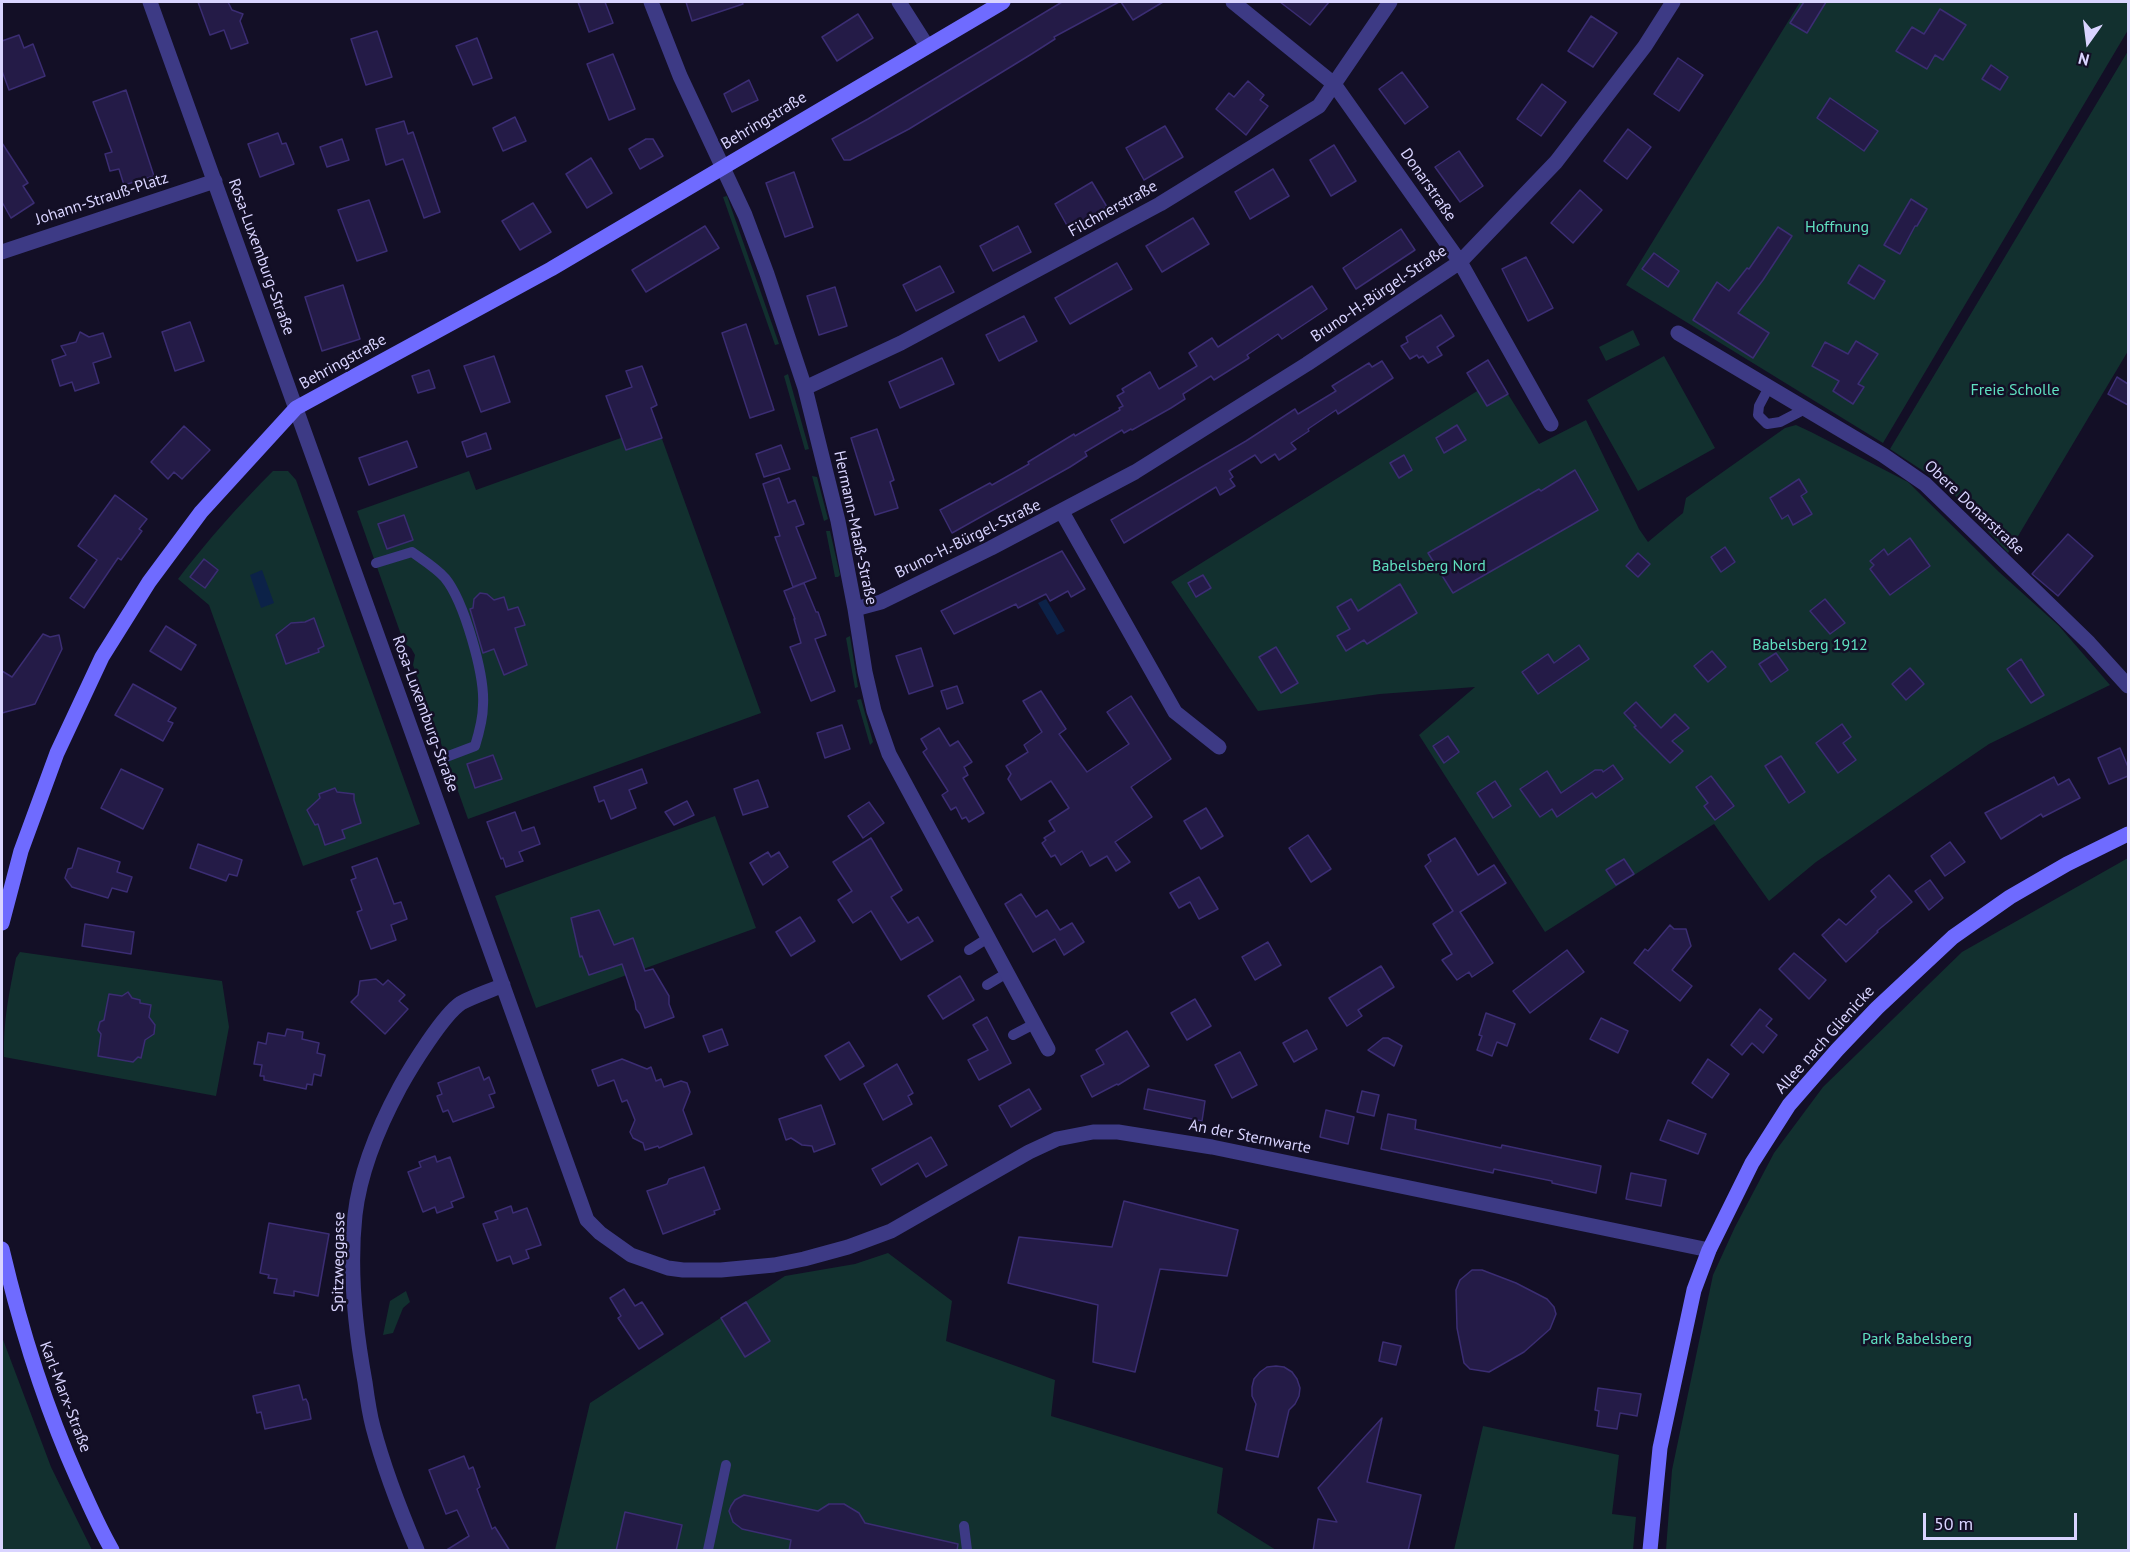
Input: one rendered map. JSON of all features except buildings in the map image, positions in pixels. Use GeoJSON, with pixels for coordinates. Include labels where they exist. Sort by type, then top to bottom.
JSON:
{"type":"FeatureCollection","features":[{"type":"Feature","properties":{"kind":"street","name":"Rosa-Luxemburg-Straße"},"geometry":{"type":"LineString","coordinates":[[150,2],[587,1220],[615,1245],[640,1259],[668,1268],[721,1270],[774,1265],[804,1259]]}},
{"type":"Feature","properties":{"kind":"street","name":"Hermann-Maaß-Straße"},"geometry":{"type":"LineString","coordinates":[[651,2],[680,76],[745,215],[805,388],[838,521],[865,672],[874,711],[889,754],[1048,1048]]}},
{"type":"Feature","properties":{"kind":"street"},"geometry":{"type":"LineString","coordinates":[[899,2],[927,46]]}},
{"type":"Feature","properties":{"kind":"street","name":"Behringstraße"},"geometry":{"type":"LineString","coordinates":[[2,922],[21,851],[57,753],[102,657],[149,582],[201,512],[296,408],[551,268],[1003,2]]}},
{"type":"Feature","properties":{"kind":"street","name":"Donarstraße"},"geometry":{"type":"LineString","coordinates":[[1233,2],[1334,84],[1460,262],[1551,424]]}},
{"type":"Feature","properties":{"kind":"street","name":"Filchnerstraße"},"geometry":{"type":"LineString","coordinates":[[805,388],[902,343],[1160,204],[1319,106],[1390,2]]}},
{"type":"Feature","properties":{"kind":"street","name":"Bruno-H.-Bürgel-Straße"},"geometry":{"type":"LineString","coordinates":[[855,609],[881,602],[1062,512],[1196,435],[1460,262],[1556,162],[1645,46],[1673,2]]}},
{"type":"Feature","properties":{"kind":"street","name":"Johann-Strauß-Platz"},"geometry":{"type":"LineString","coordinates":[[2,252],[215,181]]}},
{"type":"Feature","properties":{"kind":"street","name":"Obere Donarstraße"},"geometry":{"type":"LineString","coordinates":[[1677,333],[1883,455],[1925,484],[2090,643],[2128,686]]}},
{"type":"Feature","properties":{"kind":"street","name":"Bruno-H.-Bürgel-Straße"},"geometry":{"type":"LineString","coordinates":[[1062,512],[1175,712],[1219,747]]}},
{"type":"Feature","properties":{"kind":"street","name":"Allee nach Glienicke"},"geometry":{"type":"LineString","coordinates":[[1650,1551],[1662,1437],[1694,1290],[1709,1250],[1752,1163],[1789,1105],[1877,1008],[1953,937],[2002,903],[2067,864],[2128,834]]}},
{"type":"Feature","properties":{"kind":"street","name":"Spitzweggasse"},"geometry":{"type":"LineString","coordinates":[[417,1551],[388,1477],[372,1425],[358,1345],[354,1295],[356,1214],[364,1176],[376,1137],[390,1105],[413,1065],[460,1004],[503,985]]}},
{"type":"Feature","properties":{"kind":"street","name":"An der Sternwarte"},"geometry":{"type":"LineString","coordinates":[[804,1259],[848,1247],[891,1231],[1029,1152],[1057,1139],[1094,1132],[1118,1132],[1212,1147],[1709,1250]]}},
{"type":"Feature","properties":{"kind":"street","name":"Karl-Marx-Straße"},"geometry":{"type":"LineString","coordinates":[[2,1249],[24,1337],[55,1426],[97,1525],[112,1551]]}},
{"type":"Feature","properties":{"kind":"lane"},"geometry":{"type":"LineString","coordinates":[[1769,387],[1759,406],[1758,415],[1767,424],[1780,422],[1805,409]]}},
{"type":"Feature","properties":{"kind":"lane"},"geometry":{"type":"LineString","coordinates":[[376,563],[412,552],[430,565],[445,578],[457,598],[470,633],[481,678],[483,704],[480,727],[475,746],[446,757]]}},
{"type":"Feature","properties":{"kind":"lane"},"geometry":{"type":"LineString","coordinates":[[969,950],[988,938]]}},
{"type":"Feature","properties":{"kind":"lane"},"geometry":{"type":"LineString","coordinates":[[987,985],[1007,973]]}},
{"type":"Feature","properties":{"kind":"lane"},"geometry":{"type":"LineString","coordinates":[[1013,1035],[1034,1024]]}},
{"type":"Feature","properties":{"kind":"lane"},"geometry":{"type":"LineString","coordinates":[[708,1551],[726,1465]]}},
{"type":"Feature","properties":{"kind":"lane"},"geometry":{"type":"LineString","coordinates":[[964,1526],[967,1551]]}},
{"type":"Feature","properties":{"kind":"green space","name":"Hoffnung"},"geometry":{"type":"Polygon","coordinates":[[[1800,2],[2128,2],[2128,30],[1883,443],[1626,285],[1800,2]]]}},
{"type":"Feature","properties":{"kind":"green space","name":"Freie Scholle"},"geometry":{"type":"Polygon","coordinates":[[[2128,51],[2128,351],[2008,553],[1946,486],[1890,449],[2128,51]]]}},
{"type":"Feature","properties":{"kind":"green space"},"geometry":{"type":"Polygon","coordinates":[[[727,196],[779,344],[775,345],[723,197],[727,196]]]}},
{"type":"Feature","properties":{"kind":"green space"},"geometry":{"type":"Polygon","coordinates":[[[1633,330],[1640,345],[1606,361],[1599,347],[1633,330]]]}},
{"type":"Feature","properties":{"kind":"green space"},"geometry":{"type":"Polygon","coordinates":[[[1664,356],[1715,448],[1638,491],[1587,400],[1664,356]]]}},
{"type":"Feature","properties":{"kind":"green space"},"geometry":{"type":"Polygon","coordinates":[[[788,374],[809,449],[805,450],[784,376],[788,374]]]}},
{"type":"Feature","properties":{"kind":"green space","name":"Babelsberg 1912"},"geometry":{"type":"Polygon","coordinates":[[[1498,378],[1539,444],[1586,420],[1639,529],[1648,542],[1683,513],[1686,498],[1785,428],[1796,425],[1811,432],[1908,482],[1999,572],[2059,626],[2110,685],[1989,744],[1816,862],[1769,901],[1714,824],[1545,932],[1419,735],[1475,687],[1380,694],[1258,711],[1171,582],[1498,378]]]}},
{"type":"Feature","properties":{"kind":"green space"},"geometry":{"type":"Polygon","coordinates":[[[657,425],[761,713],[468,819],[413,665],[415,655],[404,643],[357,511],[469,471],[476,490],[657,425]]]}},
{"type":"Feature","properties":{"kind":"green space"},"geometry":{"type":"Polygon","coordinates":[[[273,471],[288,471],[296,480],[420,824],[303,866],[209,605],[178,579],[200,551],[273,471]]]}},
{"type":"Feature","properties":{"kind":"green space"},"geometry":{"type":"Polygon","coordinates":[[[812,476],[817,477],[828,519],[824,521],[812,476]]]}},
{"type":"Feature","properties":{"kind":"green space"},"geometry":{"type":"Polygon","coordinates":[[[826,531],[830,531],[840,575],[838,577],[835,577],[826,531]]]}},
{"type":"Feature","properties":{"kind":"green space"},"geometry":{"type":"Polygon","coordinates":[[[850,636],[858,687],[855,688],[846,638],[850,636]]]}},
{"type":"Feature","properties":{"kind":"green space"},"geometry":{"type":"Polygon","coordinates":[[[861,699],[873,742],[870,745],[857,700],[861,699]]]}},
{"type":"Feature","properties":{"kind":"green space"},"geometry":{"type":"Polygon","coordinates":[[[715,816],[756,928],[536,1008],[495,896],[715,816]]]}},
{"type":"Feature","properties":{"kind":"green space","name":"Park Babelsberg"},"geometry":{"type":"Polygon","coordinates":[[[2128,858],[2128,1550],[1666,1550],[1672,1470],[1713,1275],[1774,1153],[1823,1087],[1962,952],[2128,858]]]}},
{"type":"Feature","properties":{"kind":"green space"},"geometry":{"type":"Polygon","coordinates":[[[20,952],[222,981],[229,1027],[216,1096],[4,1057],[7,1008],[16,958],[20,952]]]}},
{"type":"Feature","properties":{"kind":"green space"},"geometry":{"type":"Polygon","coordinates":[[[888,1253],[952,1301],[946,1341],[1055,1380],[1051,1416],[1223,1468],[1217,1513],[1276,1550],[555,1550],[590,1403],[785,1276],[855,1264],[888,1253]]]}},
{"type":"Feature","properties":{"kind":"green space"},"geometry":{"type":"Polygon","coordinates":[[[406,1291],[410,1302],[403,1308],[393,1333],[383,1335],[390,1301],[406,1291]]]}},
{"type":"Feature","properties":{"kind":"green space"},"geometry":{"type":"Polygon","coordinates":[[[2,1337],[51,1467],[92,1550],[2,1550],[2,1337]]]}},
{"type":"Feature","properties":{"kind":"green space"},"geometry":{"type":"Polygon","coordinates":[[[1483,1426],[1619,1455],[1612,1514],[1636,1517],[1633,1550],[1454,1550],[1483,1426]]]}},
{"type":"Feature","properties":{"kind":"water"},"geometry":{"type":"Polygon","coordinates":[[[262,570],[274,603],[261,608],[250,575],[262,570]]]}},
{"type":"Feature","properties":{"kind":"water"},"geometry":{"type":"Polygon","coordinates":[[[1046,599],[1065,631],[1057,635],[1038,603],[1046,599]]]}},
{"type":"Feature","properties":{"kind":"park label","name":"Babelsberg Nord"},"geometry":{"type":"Point","coordinates":[1429,566]}}]}
